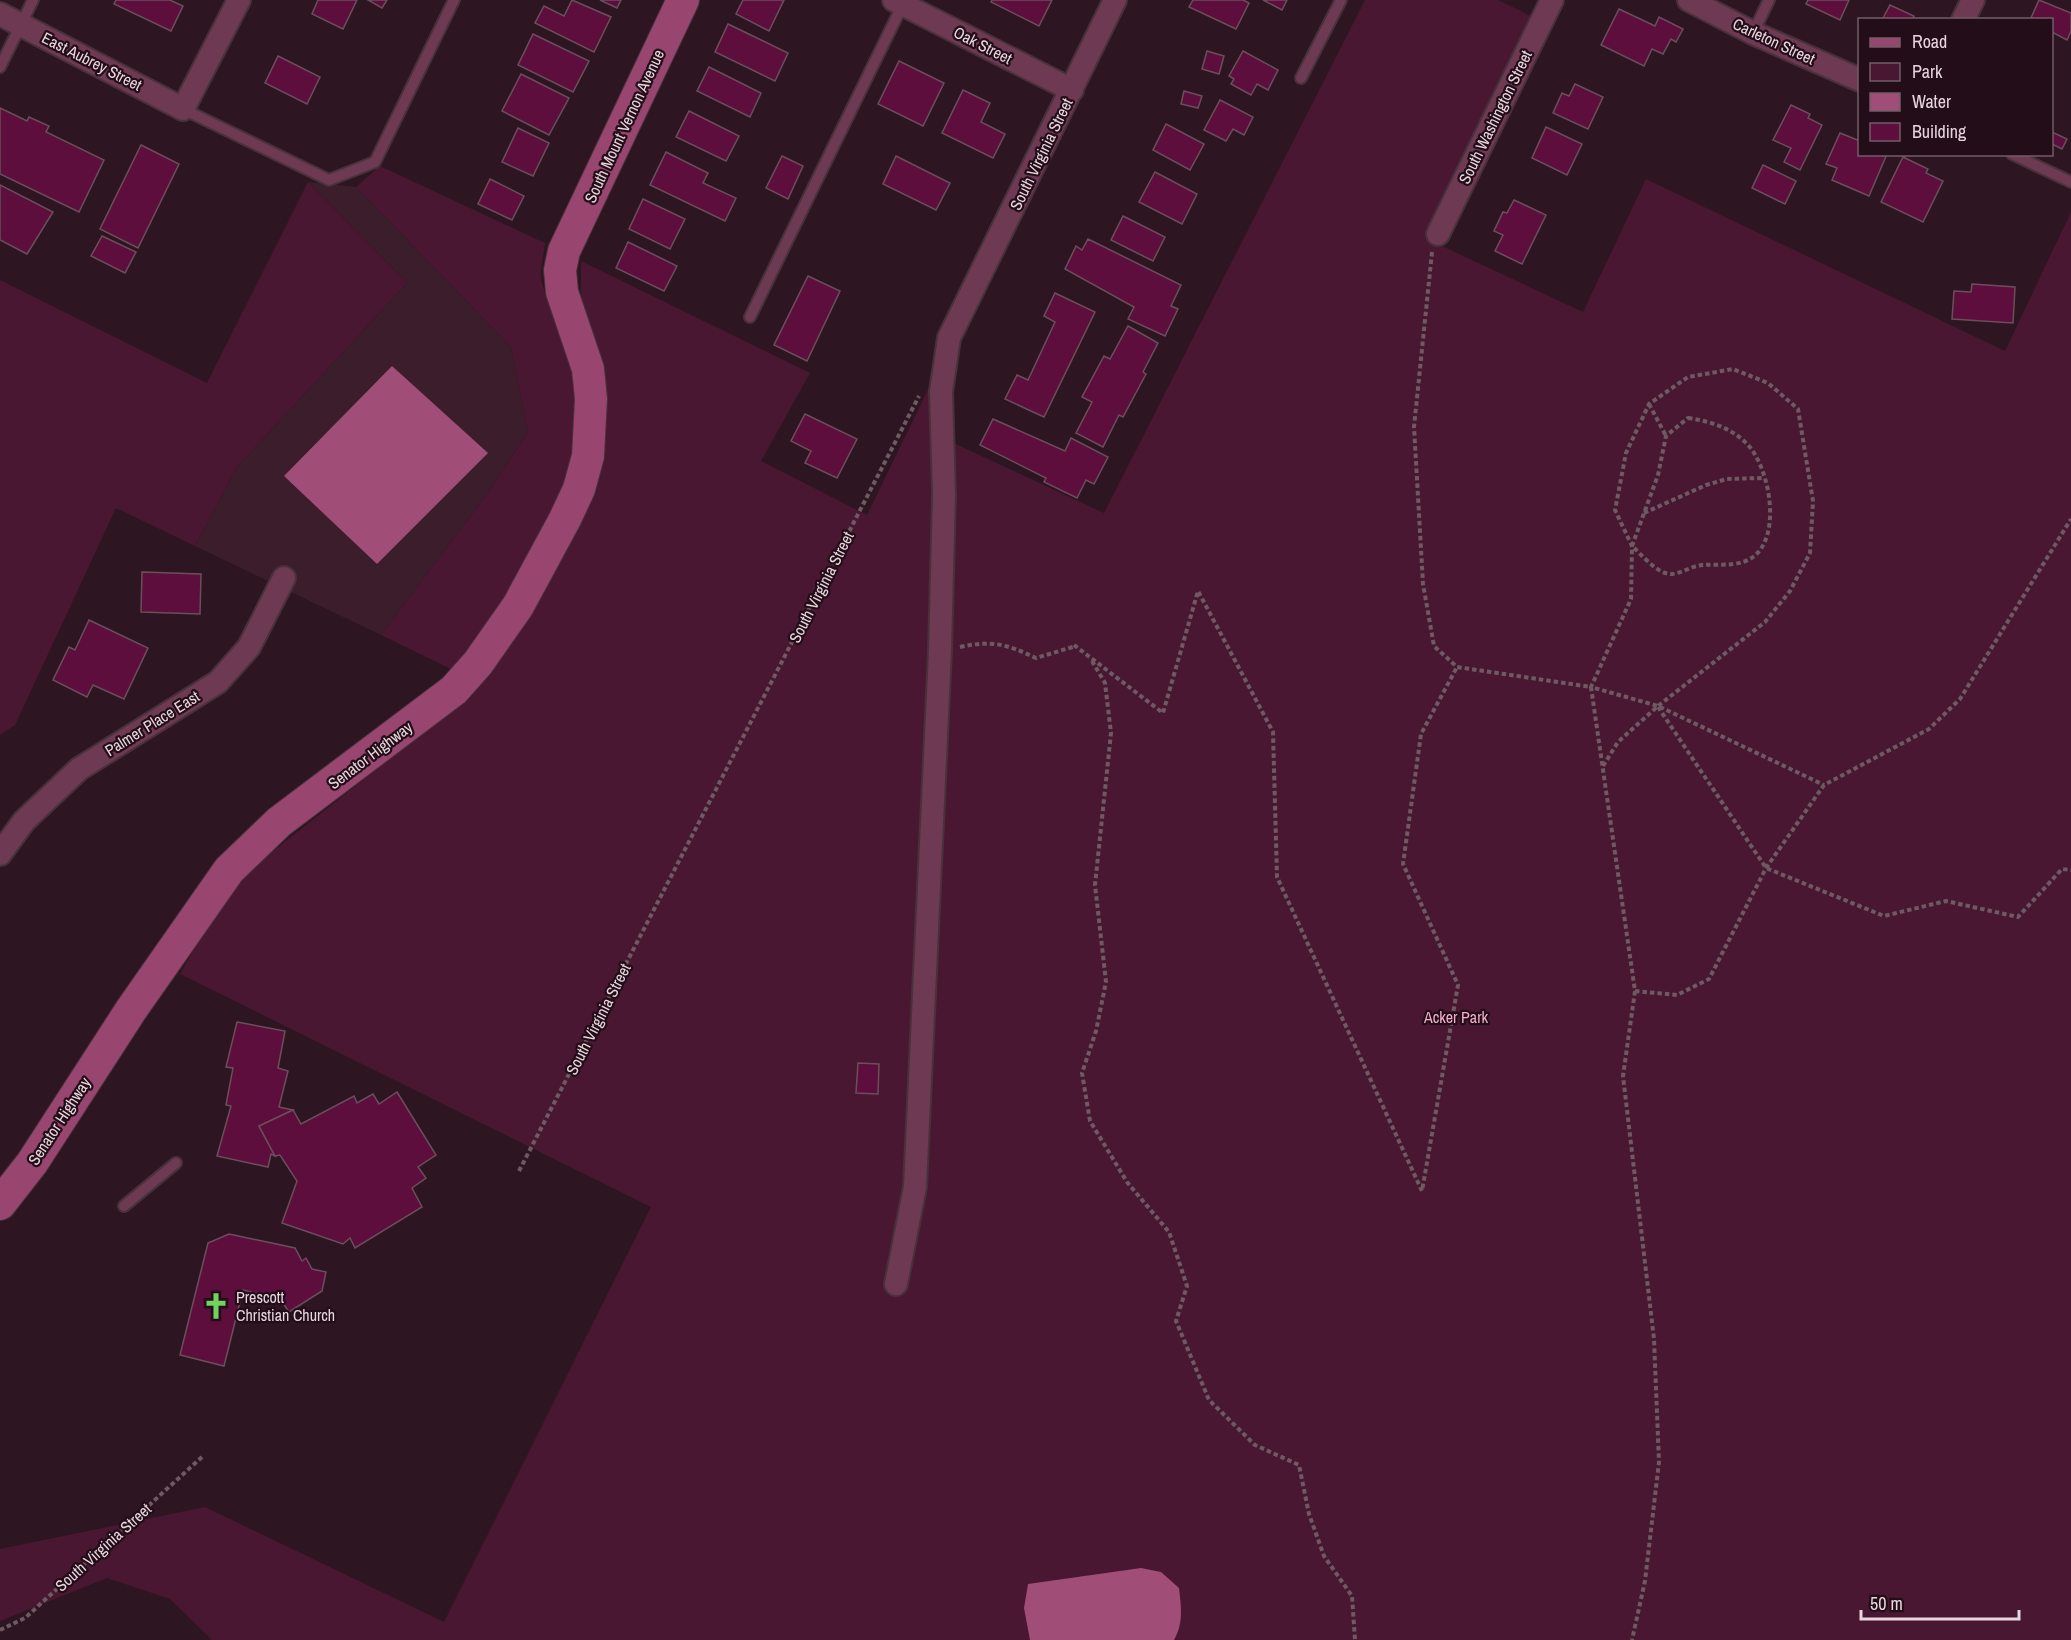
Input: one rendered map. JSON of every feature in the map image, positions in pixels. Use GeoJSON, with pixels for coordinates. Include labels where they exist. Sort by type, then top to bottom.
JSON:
{"type":"FeatureCollection","features":[{"type":"Feature","properties":{"kind":"street"},"geometry":{"type":"LineString","coordinates":[[183,109],[239,0]]}},
{"type":"Feature","properties":{"kind":"street","name":"South Mount Vernon Avenue"},"geometry":{"type":"LineString","coordinates":[[564,251],[684,0]]}},
{"type":"Feature","properties":{"kind":"street","name":"South Virginia Street"},"geometry":{"type":"LineString","coordinates":[[896,1284],[915,1187],[940,651],[944,495],[941,392],[949,338],[1115,0]]}},
{"type":"Feature","properties":{"kind":"street","name":"South Washington Street"},"geometry":{"type":"LineString","coordinates":[[1438,234],[1552,0]]}},
{"type":"Feature","properties":{"kind":"street","name":"Carleton Street"},"geometry":{"type":"LineString","coordinates":[[1689,0],[1753,33],[1858,79]]}},
{"type":"Feature","properties":{"kind":"street"},"geometry":{"type":"LineString","coordinates":[[1964,18],[1973,0]]}},
{"type":"Feature","properties":{"kind":"street","name":"Oak Street"},"geometry":{"type":"LineString","coordinates":[[899,2],[1072,90]]}},
{"type":"Feature","properties":{"kind":"street","name":"East Aubrey Street"},"geometry":{"type":"LineString","coordinates":[[0,14],[183,109]]}},
{"type":"Feature","properties":{"kind":"street","name":"Senator Highway"},"geometry":{"type":"LineString","coordinates":[[0,1204],[32,1163],[131,1010],[229,870],[250,847],[279,822],[454,690],[478,663],[518,606],[565,519],[579,489],[588,456],[591,399],[588,369],[562,292],[560,270],[564,251]]}},
{"type":"Feature","properties":{"kind":"street","name":"Palmer Place East"},"geometry":{"type":"LineString","coordinates":[[0,854],[24,822],[79,769],[219,682],[249,647],[284,578]]}},
{"type":"Feature","properties":{"kind":"lane"},"geometry":{"type":"LineString","coordinates":[[0,67],[33,0]]}},
{"type":"Feature","properties":{"kind":"lane"},"geometry":{"type":"LineString","coordinates":[[183,109],[329,180],[375,162],[454,0]]}},
{"type":"Feature","properties":{"kind":"lane"},"geometry":{"type":"LineString","coordinates":[[1301,78],[1341,0]]}},
{"type":"Feature","properties":{"kind":"lane"},"geometry":{"type":"LineString","coordinates":[[1753,33],[1769,0]]}},
{"type":"Feature","properties":{"kind":"lane"},"geometry":{"type":"LineString","coordinates":[[750,317],[899,2]]}},
{"type":"Feature","properties":{"kind":"lane"},"geometry":{"type":"LineString","coordinates":[[2016,156],[2071,182]]}},
{"type":"Feature","properties":{"kind":"lane"},"geometry":{"type":"LineString","coordinates":[[124,1206],[176,1163]]}},
{"type":"Feature","properties":{"kind":"path"},"geometry":{"type":"LineString","coordinates":[[1438,234],[1432,250],[1414,427],[1423,584],[1434,646],[1457,667],[1591,687],[1658,706],[1824,785]]}},
{"type":"Feature","properties":{"kind":"path"},"geometry":{"type":"LineString","coordinates":[[1602,767],[1618,742],[1658,706],[1765,621],[1790,591],[1810,554],[1813,501],[1798,409],[1768,383],[1733,369],[1688,377],[1648,404],[1626,453],[1615,510],[1632,546],[1662,572],[1670,574],[1699,565],[1744,562],[1761,550],[1768,533],[1771,503],[1759,463],[1746,443],[1712,421],[1688,418],[1666,436],[1658,475],[1632,546],[1631,599],[1591,687],[1602,767],[1635,991],[1623,1076],[1654,1339],[1659,1462],[1645,1581],[1632,1640]]}},
{"type":"Feature","properties":{"kind":"path","name":"South Virginia Street"},"geometry":{"type":"LineString","coordinates":[[519,1171],[922,391]]}},
{"type":"Feature","properties":{"kind":"path"},"geometry":{"type":"LineString","coordinates":[[1648,404],[1666,436]]}},
{"type":"Feature","properties":{"kind":"path"},"geometry":{"type":"LineString","coordinates":[[1644,513],[1706,485],[1727,479],[1763,478]]}},
{"type":"Feature","properties":{"kind":"path"},"geometry":{"type":"LineString","coordinates":[[1635,991],[1677,995],[1709,979],[1766,868],[1824,785],[1929,729],[1960,699],[2071,519]]}},
{"type":"Feature","properties":{"kind":"path"},"geometry":{"type":"LineString","coordinates":[[1074,645],[1163,712],[1198,591],[1273,732],[1277,877],[1422,1191],[1458,985],[1402,864],[1421,734],[1457,667]]}},
{"type":"Feature","properties":{"kind":"path"},"geometry":{"type":"LineString","coordinates":[[940,651],[984,642],[1014,648],[1036,658],[1074,645]]}},
{"type":"Feature","properties":{"kind":"path"},"geometry":{"type":"LineString","coordinates":[[1074,645],[1091,658],[1105,683],[1111,733],[1095,885],[1106,982],[1096,1031],[1082,1073],[1090,1121],[1127,1182],[1169,1232],[1187,1286],[1176,1321],[1209,1400],[1255,1445],[1299,1465],[1309,1514],[1324,1556],[1352,1596],[1355,1640]]}},
{"type":"Feature","properties":{"kind":"path"},"geometry":{"type":"LineString","coordinates":[[1658,706],[1766,868],[1884,916],[1946,902],[2018,917],[2062,869],[2071,870]]}},
{"type":"Feature","properties":{"kind":"path","name":"South Virginia Street"},"geometry":{"type":"LineString","coordinates":[[0,1630],[25,1618],[202,1456]]}},
{"type":"Feature","properties":{"kind":"shaded area"},"geometry":{"type":"Polygon","coordinates":[[[308,182],[356,187],[511,347],[528,432],[487,494],[381,635],[195,546],[237,467],[407,283],[308,182]]]}},
{"type":"Feature","properties":{"kind":"green space","name":"Acker Park"},"geometry":{"type":"Polygon","coordinates":[[[1365,0],[1498,0],[1533,17],[1499,80],[1428,231],[1429,240],[1583,312],[1646,179],[2005,351],[2071,212],[2071,1640],[212,1640],[170,1599],[107,1578],[0,1621],[0,1549],[205,1507],[444,1622],[651,1207],[180,974],[221,903],[258,863],[443,717],[504,654],[579,522],[605,455],[602,371],[581,298],[581,261],[810,373],[761,461],[867,515],[936,373],[943,438],[1104,513],[1365,0]]]}},
{"type":"Feature","properties":{"kind":"green space"},"geometry":{"type":"Polygon","coordinates":[[[380,166],[545,243],[541,279],[562,331],[574,378],[575,426],[569,464],[557,502],[541,539],[521,575],[499,609],[451,669],[381,635],[487,494],[528,432],[511,347],[356,187],[380,166]]]}},
{"type":"Feature","properties":{"kind":"green space"},"geometry":{"type":"Polygon","coordinates":[[[308,182],[407,283],[237,467],[195,546],[116,508],[15,725],[0,735],[0,280],[207,383],[308,182]]]}},
{"type":"Feature","properties":{"kind":"water"},"geometry":{"type":"Polygon","coordinates":[[[392,366],[488,453],[377,564],[284,476],[392,366]]]}},
{"type":"Feature","properties":{"kind":"water"},"geometry":{"type":"Polygon","coordinates":[[[1141,1568],[1161,1572],[1179,1588],[1181,1621],[1174,1640],[1030,1640],[1024,1608],[1028,1584],[1141,1568]]]}},
{"type":"Feature","properties":{"kind":"building"},"geometry":{"type":"Polygon","coordinates":[[[116,0],[170,0],[183,6],[171,31],[114,4],[116,0]]]}},
{"type":"Feature","properties":{"kind":"building"},"geometry":{"type":"Polygon","coordinates":[[[318,0],[357,0],[343,29],[312,14],[318,0]]]}},
{"type":"Feature","properties":{"kind":"building"},"geometry":{"type":"Polygon","coordinates":[[[368,0],[387,0],[382,8],[368,0]]]}},
{"type":"Feature","properties":{"kind":"building"},"geometry":{"type":"Polygon","coordinates":[[[572,0],[611,17],[594,52],[535,23],[544,6],[564,16],[572,0]]]}},
{"type":"Feature","properties":{"kind":"building"},"geometry":{"type":"Polygon","coordinates":[[[600,0],[621,0],[617,8],[600,0]]]}},
{"type":"Feature","properties":{"kind":"building"},"geometry":{"type":"Polygon","coordinates":[[[743,0],[784,0],[769,31],[736,14],[743,0]]]}},
{"type":"Feature","properties":{"kind":"building"},"geometry":{"type":"Polygon","coordinates":[[[992,0],[1052,0],[1039,26],[991,2],[992,0]]]}},
{"type":"Feature","properties":{"kind":"building"},"geometry":{"type":"Polygon","coordinates":[[[1193,0],[1243,0],[1249,3],[1236,29],[1189,7],[1193,0]]]}},
{"type":"Feature","properties":{"kind":"building"},"geometry":{"type":"Polygon","coordinates":[[[1263,0],[1287,0],[1282,10],[1263,0]]]}},
{"type":"Feature","properties":{"kind":"building"},"geometry":{"type":"Polygon","coordinates":[[[1808,0],[1849,0],[1840,20],[1806,4],[1808,0]]]}},
{"type":"Feature","properties":{"kind":"building"},"geometry":{"type":"Polygon","coordinates":[[[2039,0],[2071,13],[2071,31],[2067,40],[2053,33],[2053,18],[2031,18],[2039,0]]]}},
{"type":"Feature","properties":{"kind":"building"},"geometry":{"type":"Polygon","coordinates":[[[1890,5],[1914,16],[1913,18],[1883,18],[1890,5]]]}},
{"type":"Feature","properties":{"kind":"building"},"geometry":{"type":"Polygon","coordinates":[[[1619,9],[1655,26],[1659,17],[1683,29],[1676,42],[1671,39],[1663,54],[1652,49],[1644,66],[1601,45],[1619,9]]]}},
{"type":"Feature","properties":{"kind":"building"},"geometry":{"type":"Polygon","coordinates":[[[728,24],[788,53],[775,81],[715,52],[728,24]]]}},
{"type":"Feature","properties":{"kind":"building"},"geometry":{"type":"Polygon","coordinates":[[[533,34],[589,61],[573,92],[518,65],[533,34]]]}},
{"type":"Feature","properties":{"kind":"building"},"geometry":{"type":"Polygon","coordinates":[[[1207,51],[1224,56],[1219,74],[1202,69],[1207,51]]]}},
{"type":"Feature","properties":{"kind":"building"},"geometry":{"type":"Polygon","coordinates":[[[1243,51],[1278,70],[1268,90],[1257,84],[1251,95],[1231,84],[1234,79],[1229,76],[1243,51]]]}},
{"type":"Feature","properties":{"kind":"building"},"geometry":{"type":"Polygon","coordinates":[[[278,56],[320,77],[307,104],[265,83],[278,56]]]}},
{"type":"Feature","properties":{"kind":"building"},"geometry":{"type":"Polygon","coordinates":[[[899,61],[944,83],[923,126],[878,104],[899,61]]]}},
{"type":"Feature","properties":{"kind":"building"},"geometry":{"type":"Polygon","coordinates":[[[709,67],[761,93],[750,117],[697,91],[709,67]]]}},
{"type":"Feature","properties":{"kind":"building"},"geometry":{"type":"Polygon","coordinates":[[[521,74],[569,98],[549,135],[502,111],[521,74]]]}},
{"type":"Feature","properties":{"kind":"building"},"geometry":{"type":"Polygon","coordinates":[[[1575,84],[1603,97],[1588,129],[1553,113],[1562,93],[1569,96],[1575,84]]]}},
{"type":"Feature","properties":{"kind":"building"},"geometry":{"type":"Polygon","coordinates":[[[963,90],[990,103],[981,122],[1005,134],[993,158],[942,133],[963,90]]]}},
{"type":"Feature","properties":{"kind":"building"},"geometry":{"type":"Polygon","coordinates":[[[1184,91],[1202,96],[1198,108],[1181,104],[1184,91]]]}},
{"type":"Feature","properties":{"kind":"building"},"geometry":{"type":"Polygon","coordinates":[[[1220,100],[1253,117],[1244,135],[1233,129],[1226,141],[1204,130],[1220,100]]]}},
{"type":"Feature","properties":{"kind":"building"},"geometry":{"type":"Polygon","coordinates":[[[1791,105],[1810,114],[1808,118],[1822,125],[1800,170],[1784,162],[1791,148],[1773,140],[1791,105]]]}},
{"type":"Feature","properties":{"kind":"building"},"geometry":{"type":"Polygon","coordinates":[[[0,108],[27,121],[29,117],[49,126],[46,132],[104,160],[79,212],[0,174],[0,108]]]}},
{"type":"Feature","properties":{"kind":"building"},"geometry":{"type":"Polygon","coordinates":[[[689,111],[739,136],[726,161],[676,137],[689,111]]]}},
{"type":"Feature","properties":{"kind":"building"},"geometry":{"type":"Polygon","coordinates":[[[1166,124],[1204,144],[1190,170],[1153,150],[1166,124]]]}},
{"type":"Feature","properties":{"kind":"building"},"geometry":{"type":"Polygon","coordinates":[[[1546,127],[1582,144],[1567,175],[1532,158],[1546,127]]]}},
{"type":"Feature","properties":{"kind":"building"},"geometry":{"type":"Polygon","coordinates":[[[518,128],[549,143],[533,176],[502,162],[518,128]]]}},
{"type":"Feature","properties":{"kind":"building"},"geometry":{"type":"Polygon","coordinates":[[[2053,132],[2067,139],[2062,149],[2053,144],[2053,132]]]}},
{"type":"Feature","properties":{"kind":"building"},"geometry":{"type":"Polygon","coordinates":[[[1840,133],[1858,140],[1858,156],[1886,156],[1869,196],[1832,180],[1837,168],[1826,164],[1840,133]]]}},
{"type":"Feature","properties":{"kind":"building"},"geometry":{"type":"Polygon","coordinates":[[[141,145],[179,164],[138,248],[100,229],[141,145]]]}},
{"type":"Feature","properties":{"kind":"building"},"geometry":{"type":"Polygon","coordinates":[[[666,152],[708,173],[703,183],[736,198],[725,221],[650,185],[666,152]]]}},
{"type":"Feature","properties":{"kind":"building"},"geometry":{"type":"Polygon","coordinates":[[[782,156],[803,166],[788,199],[766,188],[782,156]]]}},
{"type":"Feature","properties":{"kind":"building"},"geometry":{"type":"Polygon","coordinates":[[[896,156],[950,183],[936,210],[883,184],[896,156]]]}},
{"type":"Feature","properties":{"kind":"building"},"geometry":{"type":"Polygon","coordinates":[[[1903,157],[1928,169],[1926,173],[1943,181],[1923,222],[1881,202],[1903,157]]]}},
{"type":"Feature","properties":{"kind":"building"},"geometry":{"type":"Polygon","coordinates":[[[1763,165],[1796,181],[1785,204],[1752,188],[1763,165]]]}},
{"type":"Feature","properties":{"kind":"building"},"geometry":{"type":"Polygon","coordinates":[[[1155,172],[1197,194],[1182,224],[1139,202],[1155,172]]]}},
{"type":"Feature","properties":{"kind":"building"},"geometry":{"type":"Polygon","coordinates":[[[490,179],[524,196],[512,220],[478,204],[490,179]]]}},
{"type":"Feature","properties":{"kind":"building"},"geometry":{"type":"Polygon","coordinates":[[[0,185],[53,212],[27,254],[0,240],[0,185]]]}},
{"type":"Feature","properties":{"kind":"building"},"geometry":{"type":"Polygon","coordinates":[[[643,199],[685,219],[670,249],[629,229],[643,199]]]}},
{"type":"Feature","properties":{"kind":"building"},"geometry":{"type":"Polygon","coordinates":[[[1514,200],[1546,215],[1522,264],[1495,251],[1503,235],[1494,231],[1503,212],[1507,213],[1514,200]]]}},
{"type":"Feature","properties":{"kind":"building"},"geometry":{"type":"Polygon","coordinates":[[[1123,216],[1165,237],[1153,261],[1111,240],[1123,216]]]}},
{"type":"Feature","properties":{"kind":"building"},"geometry":{"type":"Polygon","coordinates":[[[102,236],[136,252],[125,273],[91,256],[102,236]]]}},
{"type":"Feature","properties":{"kind":"building"},"geometry":{"type":"Polygon","coordinates":[[[1088,239],[1181,285],[1171,306],[1178,309],[1165,336],[1128,319],[1134,307],[1065,269],[1076,246],[1082,250],[1088,239]]]}},
{"type":"Feature","properties":{"kind":"building"},"geometry":{"type":"Polygon","coordinates":[[[628,242],[677,266],[664,291],[616,268],[628,242]]]}},
{"type":"Feature","properties":{"kind":"building"},"geometry":{"type":"Polygon","coordinates":[[[808,276],[840,291],[807,361],[774,345],[808,276]]]}},
{"type":"Feature","properties":{"kind":"building"},"geometry":{"type":"Polygon","coordinates":[[[1972,284],[2015,287],[2013,323],[1952,319],[1954,291],[1971,292],[1972,284]]]}},
{"type":"Feature","properties":{"kind":"building"},"geometry":{"type":"Polygon","coordinates":[[[1055,293],[1095,312],[1044,417],[1005,399],[1017,375],[1028,380],[1055,322],[1044,316],[1055,293]]]}},
{"type":"Feature","properties":{"kind":"building"},"geometry":{"type":"Polygon","coordinates":[[[1128,326],[1158,343],[1143,372],[1146,374],[1123,417],[1119,415],[1103,447],[1076,433],[1092,402],[1082,397],[1104,356],[1110,359],[1128,326]]]}},
{"type":"Feature","properties":{"kind":"building"},"geometry":{"type":"Polygon","coordinates":[[[805,414],[857,439],[837,478],[805,463],[811,451],[791,441],[805,414]]]}},
{"type":"Feature","properties":{"kind":"building"},"geometry":{"type":"Polygon","coordinates":[[[993,419],[1065,451],[1071,438],[1108,457],[1094,484],[1086,480],[1077,498],[1044,482],[1046,478],[980,445],[993,419]]]}},
{"type":"Feature","properties":{"kind":"building"},"geometry":{"type":"Polygon","coordinates":[[[142,572],[201,574],[200,614],[141,612],[142,572]]]}},
{"type":"Feature","properties":{"kind":"building"},"geometry":{"type":"Polygon","coordinates":[[[89,620],[148,648],[124,699],[93,685],[87,697],[53,680],[69,647],[75,650],[89,620]]]}},
{"type":"Feature","properties":{"kind":"building"},"geometry":{"type":"Polygon","coordinates":[[[237,1022],[285,1031],[278,1068],[288,1071],[279,1107],[293,1110],[259,1126],[275,1156],[271,1154],[268,1167],[217,1156],[231,1106],[226,1105],[233,1068],[226,1067],[237,1022]]]}},
{"type":"Feature","properties":{"kind":"building"},"geometry":{"type":"Polygon","coordinates":[[[858,1063],[879,1064],[878,1094],[856,1093],[858,1063]]]}},
{"type":"Feature","properties":{"kind":"building"},"geometry":{"type":"Polygon","coordinates":[[[397,1092],[436,1155],[418,1167],[426,1178],[412,1188],[422,1207],[355,1248],[350,1238],[343,1244],[282,1223],[297,1181],[280,1155],[275,1156],[259,1126],[293,1110],[301,1124],[354,1096],[357,1103],[373,1094],[379,1104],[397,1092]]]}},
{"type":"Feature","properties":{"kind":"building","name":"Prescott Christian Church"},"geometry":{"type":"Polygon","coordinates":[[[229,1234],[295,1248],[302,1261],[306,1258],[312,1269],[326,1272],[322,1291],[289,1312],[281,1300],[243,1290],[224,1366],[180,1355],[208,1243],[229,1234]]]}},
{"type":"Feature","properties":{"kind":"place","name":"Prescott Christian Church"},"geometry":{"type":"Point","coordinates":[216,1306]}}]}
